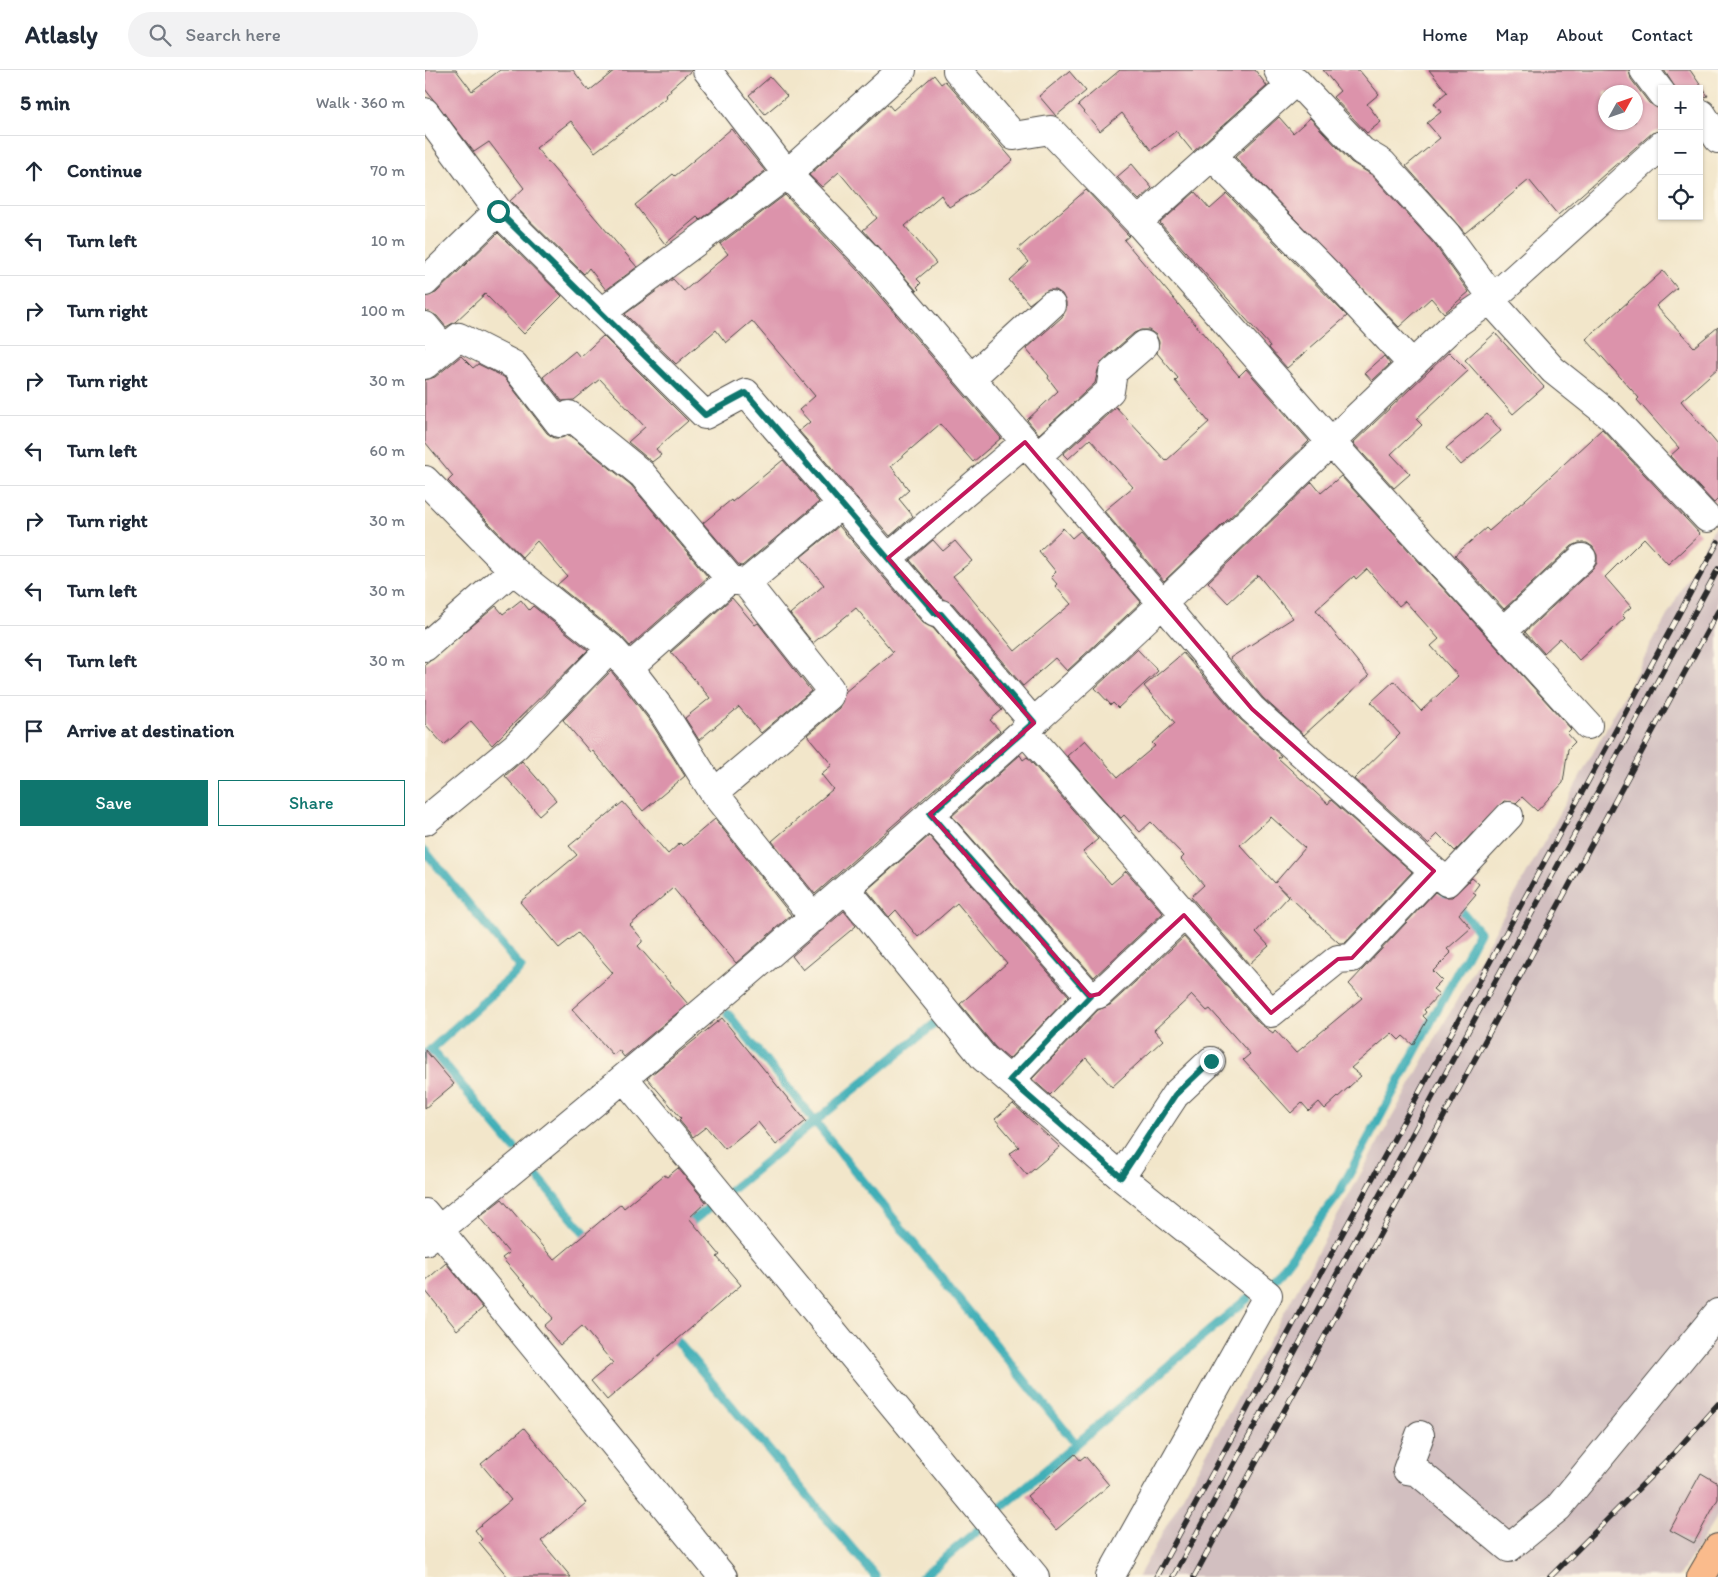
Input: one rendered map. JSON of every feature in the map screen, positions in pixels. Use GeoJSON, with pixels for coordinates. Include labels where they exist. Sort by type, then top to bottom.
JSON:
{"type":"FeatureCollection","features":[{"type":"Feature","properties":{"kind":"main road"},"geometry":{"type":"LineString","coordinates":[[1701,1577],[1718,1548]]}},
{"type":"Feature","properties":{"kind":"street"},"geometry":{"type":"LineString","coordinates":[[707,70],[787,174],[873,263],[1251,709],[1447,882],[1509,816]]}},
{"type":"Feature","properties":{"kind":"street"},"geometry":{"type":"LineString","coordinates":[[957,70],[1014,136],[1051,130],[1138,222],[1331,442],[1588,725]]}},
{"type":"Feature","properties":{"kind":"street"},"geometry":{"type":"LineString","coordinates":[[1644,70],[1658,89]]}},
{"type":"Feature","properties":{"kind":"street"},"geometry":{"type":"LineString","coordinates":[[601,313],[787,174],[895,72]]}},
{"type":"Feature","properties":{"kind":"street"},"geometry":{"type":"LineString","coordinates":[[1138,222],[1212,156],[1293,77],[1361,151],[1382,162],[1447,235],[1492,299],[1553,370],[1612,417],[1707,518]]}},
{"type":"Feature","properties":{"kind":"street"},"geometry":{"type":"LineString","coordinates":[[1706,111],[1718,139]]}},
{"type":"Feature","properties":{"kind":"street"},"geometry":{"type":"LineString","coordinates":[[425,112],[498,211],[705,415],[746,393],[935,613],[941,614],[1029,726],[1184,915],[1271,1013],[1338,959],[1352,958],[1434,871]]}},
{"type":"Feature","properties":{"kind":"street"},"geometry":{"type":"LineString","coordinates":[[723,1577],[430,1228],[625,1078],[847,890],[1162,604],[1454,325],[1492,299],[1658,149]]}},
{"type":"Feature","properties":{"kind":"street"},"geometry":{"type":"LineString","coordinates":[[1212,156],[1335,281],[1412,364]]}},
{"type":"Feature","properties":{"kind":"street"},"geometry":{"type":"LineString","coordinates":[[425,282],[498,211]]}},
{"type":"Feature","properties":{"kind":"street"},"geometry":{"type":"LineString","coordinates":[[971,378],[1051,305]]}},
{"type":"Feature","properties":{"kind":"street"},"geometry":{"type":"LineString","coordinates":[[425,326],[435,357],[459,337],[514,365],[559,423],[569,415],[642,474],[738,581],[830,689],[829,696],[714,793]]}},
{"type":"Feature","properties":{"kind":"street"},"geometry":{"type":"LineString","coordinates":[[888,558],[1110,391],[1113,372],[1144,345]]}},
{"type":"Feature","properties":{"kind":"street"},"geometry":{"type":"LineString","coordinates":[[425,480],[513,570],[611,648],[629,668],[663,712],[714,793],[814,918]]}},
{"type":"Feature","properties":{"kind":"street"},"geometry":{"type":"LineString","coordinates":[[629,668],[738,581],[841,504]]}},
{"type":"Feature","properties":{"kind":"street"},"geometry":{"type":"LineString","coordinates":[[1503,631],[1582,558]]}},
{"type":"Feature","properties":{"kind":"street"},"geometry":{"type":"LineString","coordinates":[[425,647],[513,570]]}},
{"type":"Feature","properties":{"kind":"street"},"geometry":{"type":"LineString","coordinates":[[425,820],[516,746],[611,648]]}},
{"type":"Feature","properties":{"kind":"street"},"geometry":{"type":"LineString","coordinates":[[930,814],[1090,996]]}},
{"type":"Feature","properties":{"kind":"street"},"geometry":{"type":"LineString","coordinates":[[847,890],[984,1058],[1121,1177],[1268,1295],[1110,1577]]}},
{"type":"Feature","properties":{"kind":"street"},"geometry":{"type":"LineString","coordinates":[[1010,1080],[1090,996],[1099,994],[1184,915]]}},
{"type":"Feature","properties":{"kind":"street"},"geometry":{"type":"LineString","coordinates":[[1121,1177],[1175,1095],[1211,1061]]}},
{"type":"Feature","properties":{"kind":"street"},"geometry":{"type":"LineString","coordinates":[[625,1078],[1035,1577]]}},
{"type":"Feature","properties":{"kind":"street"},"geometry":{"type":"LineString","coordinates":[[1420,1435],[1407,1470],[1417,1472],[1509,1548],[1558,1508],[1718,1314]]}},
{"type":"Feature","properties":{"kind":"highlighted area"},"geometry":{"type":"Polygon","coordinates":[[[1025,442],[1252,709],[1434,871],[1352,958],[1338,959],[1271,1013],[1184,915],[1099,994],[1090,996],[930,814],[1034,723],[888,558],[1025,442]]]}},
{"type":"Feature","properties":{"kind":"shaded area"},"geometry":{"type":"Polygon","coordinates":[[[1718,521],[1718,1515],[1679,1577],[1138,1577],[1580,777],[1718,521]]]}},
{"type":"Feature","properties":{"kind":"building"},"geometry":{"type":"Polygon","coordinates":[[[425,70],[456,70],[472,91],[500,70],[573,70],[589,91],[615,70],[692,70],[670,89],[671,91],[665,95],[667,97],[595,152],[571,121],[536,148],[637,267],[606,290],[589,268],[584,274],[510,201],[524,188],[489,142],[474,152],[425,89],[425,70]]]}},
{"type":"Feature","properties":{"kind":"building"},"geometry":{"type":"Polygon","coordinates":[[[1120,70],[1255,70],[1267,86],[1193,152],[1176,131],[1151,150],[1122,113],[1100,131],[1078,105],[1120,70]]]}},
{"type":"Feature","properties":{"kind":"building"},"geometry":{"type":"Polygon","coordinates":[[[1323,70],[1359,70],[1379,94],[1367,104],[1381,122],[1367,133],[1333,97],[1340,91],[1323,70]]]}},
{"type":"Feature","properties":{"kind":"building"},"geometry":{"type":"Polygon","coordinates":[[[1429,70],[1629,70],[1631,79],[1636,85],[1598,85],[1598,130],[1643,130],[1643,95],[1649,103],[1658,107],[1658,131],[1652,133],[1558,215],[1529,180],[1465,233],[1406,166],[1440,138],[1427,123],[1441,112],[1434,103],[1447,92],[1429,70]]]}},
{"type":"Feature","properties":{"kind":"building"},"geometry":{"type":"Polygon","coordinates":[[[1664,70],[1690,70],[1700,85],[1673,85],[1664,70]]]}},
{"type":"Feature","properties":{"kind":"building"},"geometry":{"type":"Polygon","coordinates":[[[1069,71],[1086,91],[1056,116],[1039,96],[1069,71]]]}},
{"type":"Feature","properties":{"kind":"building"},"geometry":{"type":"Polygon","coordinates":[[[934,75],[941,84],[945,81],[1013,160],[977,190],[949,207],[941,195],[905,226],[936,263],[917,279],[921,283],[917,287],[919,289],[917,291],[863,230],[877,218],[839,172],[822,187],[809,175],[888,104],[893,110],[934,75]]]}},
{"type":"Feature","properties":{"kind":"building"},"geometry":{"type":"Polygon","coordinates":[[[770,77],[787,96],[765,114],[749,95],[770,77]]]}},
{"type":"Feature","properties":{"kind":"building"},"geometry":{"type":"Polygon","coordinates":[[[1703,89],[1708,96],[1703,98],[1703,89]]]}},
{"type":"Feature","properties":{"kind":"building"},"geometry":{"type":"Polygon","coordinates":[[[1279,117],[1293,133],[1310,118],[1351,162],[1372,175],[1435,245],[1469,292],[1444,313],[1431,298],[1399,327],[1235,157],[1279,117]]]}},
{"type":"Feature","properties":{"kind":"building"},"geometry":{"type":"Polygon","coordinates":[[[731,129],[765,171],[700,220],[697,217],[665,244],[635,205],[673,174],[675,176],[731,129]]]}},
{"type":"Feature","properties":{"kind":"building"},"geometry":{"type":"Polygon","coordinates":[[[1132,164],[1152,188],[1139,200],[1117,177],[1132,164]]]}},
{"type":"Feature","properties":{"kind":"building"},"geometry":{"type":"Polygon","coordinates":[[[1086,190],[1129,236],[1124,240],[1239,376],[1246,369],[1309,441],[1164,581],[1104,511],[1133,487],[1090,439],[1068,459],[1063,454],[1116,407],[1166,461],[1209,422],[1175,381],[1178,378],[1157,353],[1159,342],[1156,335],[1149,330],[1141,330],[1134,333],[1102,361],[1095,383],[1039,434],[1027,420],[1058,391],[1048,378],[1049,376],[1026,349],[1062,317],[1066,310],[1066,302],[1062,294],[1056,290],[1048,290],[1029,304],[1009,280],[1029,262],[1018,249],[1086,190]]]}},
{"type":"Feature","properties":{"kind":"building"},"geometry":{"type":"Polygon","coordinates":[[[1195,192],[1210,209],[1227,194],[1347,316],[1287,368],[1269,348],[1270,346],[1160,223],[1195,192]]]}},
{"type":"Feature","properties":{"kind":"building"},"geometry":{"type":"Polygon","coordinates":[[[785,195],[861,274],[1001,438],[973,462],[940,424],[891,466],[909,490],[899,499],[913,516],[890,536],[799,431],[810,422],[799,410],[815,396],[752,321],[726,343],[716,330],[676,364],[625,314],[673,279],[684,291],[728,254],[720,244],[785,195]]]}},
{"type":"Feature","properties":{"kind":"building"},"geometry":{"type":"Polygon","coordinates":[[[498,233],[562,296],[524,334],[485,294],[455,322],[446,327],[437,316],[425,311],[425,297],[436,293],[498,233]]]}},
{"type":"Feature","properties":{"kind":"building"},"geometry":{"type":"Polygon","coordinates":[[[1663,271],[1677,288],[1656,306],[1694,347],[1718,327],[1718,368],[1681,401],[1718,445],[1718,499],[1714,503],[1670,456],[1679,448],[1637,400],[1639,398],[1586,339],[1663,271]]]}},
{"type":"Feature","properties":{"kind":"building"},"geometry":{"type":"Polygon","coordinates":[[[1495,333],[1544,387],[1513,414],[1465,360],[1495,333]]]}},
{"type":"Feature","properties":{"kind":"building"},"geometry":{"type":"Polygon","coordinates":[[[603,336],[688,421],[656,449],[661,455],[652,462],[628,442],[645,427],[600,379],[574,400],[562,401],[543,377],[575,351],[580,357],[603,336]]]}},
{"type":"Feature","properties":{"kind":"building"},"geometry":{"type":"Polygon","coordinates":[[[1449,352],[1468,371],[1416,419],[1422,425],[1391,454],[1410,474],[1394,488],[1353,443],[1449,352]]]}},
{"type":"Feature","properties":{"kind":"building"},"geometry":{"type":"Polygon","coordinates":[[[461,356],[473,368],[478,364],[504,377],[547,433],[554,438],[569,435],[631,485],[708,577],[630,646],[621,636],[557,585],[567,576],[537,541],[522,557],[448,481],[453,476],[425,442],[425,380],[435,377],[461,356]]]}},
{"type":"Feature","properties":{"kind":"building"},"geometry":{"type":"Polygon","coordinates":[[[1384,356],[1390,364],[1372,381],[1365,373],[1384,356]]]}},
{"type":"Feature","properties":{"kind":"building"},"geometry":{"type":"Polygon","coordinates":[[[1487,414],[1501,431],[1461,465],[1446,448],[1487,414]]]}},
{"type":"Feature","properties":{"kind":"building"},"geometry":{"type":"Polygon","coordinates":[[[1602,429],[1700,534],[1668,564],[1644,538],[1605,577],[1631,607],[1622,615],[1625,618],[1579,660],[1560,638],[1544,653],[1525,632],[1593,569],[1597,563],[1597,555],[1593,547],[1587,543],[1579,543],[1572,546],[1504,609],[1455,555],[1486,528],[1489,531],[1602,429]]]}},
{"type":"Feature","properties":{"kind":"building"},"geometry":{"type":"Polygon","coordinates":[[[783,460],[819,502],[742,566],[739,565],[703,523],[783,460]]]}},
{"type":"Feature","properties":{"kind":"building"},"geometry":{"type":"Polygon","coordinates":[[[1341,476],[1571,729],[1567,733],[1575,742],[1568,749],[1563,783],[1537,811],[1522,797],[1516,803],[1504,801],[1455,851],[1438,834],[1428,844],[1354,779],[1400,734],[1371,702],[1394,681],[1421,711],[1458,676],[1431,646],[1439,639],[1405,601],[1399,606],[1367,569],[1356,579],[1354,576],[1316,610],[1369,676],[1304,735],[1263,698],[1230,658],[1293,618],[1258,575],[1228,603],[1208,582],[1312,482],[1321,493],[1341,476]]]}},
{"type":"Feature","properties":{"kind":"building"},"geometry":{"type":"Polygon","coordinates":[[[839,526],[923,623],[933,628],[1002,710],[990,720],[1000,731],[815,894],[772,841],[833,789],[821,774],[832,765],[807,735],[839,708],[845,692],[893,652],[856,608],[813,643],[790,614],[824,585],[801,557],[839,526]]]}},
{"type":"Feature","properties":{"kind":"building"},"geometry":{"type":"Polygon","coordinates":[[[1063,528],[1072,538],[1080,531],[1141,602],[1067,671],[1055,658],[1023,686],[953,604],[943,599],[910,560],[933,540],[943,551],[955,541],[972,561],[953,576],[1015,651],[1071,604],[1055,586],[1057,584],[1051,577],[1056,572],[1039,551],[1063,528]]]}},
{"type":"Feature","properties":{"kind":"building"},"geometry":{"type":"Polygon","coordinates":[[[732,598],[755,625],[758,623],[811,691],[761,733],[739,707],[699,740],[685,718],[710,698],[671,652],[732,598]]]}},
{"type":"Feature","properties":{"kind":"building"},"geometry":{"type":"Polygon","coordinates":[[[521,600],[529,610],[533,606],[588,650],[492,745],[471,721],[444,745],[425,724],[425,665],[496,606],[503,614],[521,600]]]}},
{"type":"Feature","properties":{"kind":"building"},"geometry":{"type":"Polygon","coordinates":[[[1137,649],[1158,671],[1118,708],[1113,703],[1111,705],[1095,688],[1137,649]]]}},
{"type":"Feature","properties":{"kind":"building"},"geometry":{"type":"Polygon","coordinates":[[[1183,653],[1240,719],[1281,756],[1278,758],[1328,804],[1331,800],[1412,872],[1345,943],[1339,943],[1277,885],[1288,897],[1256,932],[1269,946],[1249,964],[1191,897],[1204,885],[1181,859],[1184,856],[1151,822],[1140,832],[1124,815],[1121,818],[1067,756],[1085,740],[1118,777],[1155,746],[1152,743],[1175,723],[1144,686],[1183,653]],[[1271,817],[1240,845],[1275,883],[1305,848],[1271,817]]]}},
{"type":"Feature","properties":{"kind":"building"},"geometry":{"type":"Polygon","coordinates":[[[611,671],[650,721],[685,776],[643,811],[592,750],[590,752],[563,720],[611,671]]]}},
{"type":"Feature","properties":{"kind":"building"},"geometry":{"type":"Polygon","coordinates":[[[1020,755],[1023,760],[1027,757],[1098,839],[1083,852],[1111,884],[1126,871],[1163,913],[1094,977],[952,816],[1020,755]]]}},
{"type":"Feature","properties":{"kind":"building"},"geometry":{"type":"Polygon","coordinates":[[[522,761],[556,800],[539,815],[505,776],[522,761]]]}},
{"type":"Feature","properties":{"kind":"building"},"geometry":{"type":"Polygon","coordinates":[[[623,802],[668,854],[680,843],[683,846],[715,819],[791,915],[736,963],[673,888],[630,925],[642,939],[638,946],[688,1004],[624,1057],[619,1050],[613,1055],[572,1009],[613,973],[578,933],[559,948],[520,902],[577,855],[569,846],[623,802]]]}},
{"type":"Feature","properties":{"kind":"building"},"geometry":{"type":"Polygon","coordinates":[[[929,836],[1069,996],[1009,1059],[995,1047],[960,1004],[1007,963],[957,903],[918,937],[896,910],[889,917],[867,890],[929,836]]]}},
{"type":"Feature","properties":{"kind":"building"},"geometry":{"type":"Polygon","coordinates":[[[1472,878],[1479,884],[1473,892],[1476,894],[1459,914],[1471,928],[1447,949],[1451,953],[1433,971],[1442,980],[1433,989],[1439,994],[1424,1010],[1426,1012],[1423,1016],[1427,1020],[1413,1045],[1403,1036],[1399,1040],[1392,1033],[1351,1068],[1361,1076],[1325,1109],[1319,1102],[1309,1111],[1302,1103],[1291,1113],[1243,1060],[1250,1054],[1210,1009],[1207,1011],[1192,995],[1154,1030],[1163,1040],[1112,1087],[1086,1058],[1050,1095],[1032,1079],[1098,1010],[1110,1005],[1184,937],[1259,1023],[1273,1033],[1275,1030],[1296,1053],[1362,998],[1349,984],[1435,892],[1444,897],[1452,897],[1472,878]]]}},
{"type":"Feature","properties":{"kind":"building"},"geometry":{"type":"Polygon","coordinates":[[[844,911],[856,926],[803,970],[792,956],[844,911]]]}},
{"type":"Feature","properties":{"kind":"building"},"geometry":{"type":"Polygon","coordinates":[[[722,1018],[806,1121],[776,1145],[758,1122],[725,1149],[706,1127],[693,1137],[679,1120],[681,1118],[647,1078],[722,1018]]]}},
{"type":"Feature","properties":{"kind":"building"},"geometry":{"type":"Polygon","coordinates":[[[425,1050],[454,1084],[425,1108],[425,1050]]]}},
{"type":"Feature","properties":{"kind":"building"},"geometry":{"type":"Polygon","coordinates":[[[1013,1104],[1060,1147],[1027,1175],[1009,1154],[1019,1147],[995,1119],[1013,1104]]]}},
{"type":"Feature","properties":{"kind":"building"},"geometry":{"type":"Polygon","coordinates":[[[678,1168],[706,1202],[689,1218],[720,1255],[717,1257],[741,1285],[607,1400],[591,1381],[613,1363],[582,1326],[560,1345],[544,1326],[553,1318],[502,1258],[509,1253],[479,1217],[502,1199],[554,1260],[621,1204],[624,1208],[664,1175],[667,1177],[678,1168]]]}},
{"type":"Feature","properties":{"kind":"building"},"geometry":{"type":"Polygon","coordinates":[[[446,1263],[483,1308],[457,1330],[425,1290],[425,1281],[446,1263]]]}},
{"type":"Feature","properties":{"kind":"building"},"geometry":{"type":"Polygon","coordinates":[[[524,1428],[586,1503],[541,1541],[571,1577],[508,1577],[479,1542],[482,1539],[475,1530],[511,1500],[481,1464],[524,1428]]]}},
{"type":"Feature","properties":{"kind":"building"},"geometry":{"type":"Polygon","coordinates":[[[1075,1454],[1080,1460],[1085,1456],[1109,1485],[1056,1530],[1027,1496],[1075,1454]]]}},
{"type":"Feature","properties":{"kind":"building"},"geometry":{"type":"Polygon","coordinates":[[[1701,1473],[1718,1483],[1718,1499],[1694,1543],[1670,1530],[1701,1473]]]}},
{"type":"Feature","properties":{"kind":"waterway"},"geometry":{"type":"LineString","coordinates":[[425,851],[521,968],[425,1055]]}},
{"type":"Feature","properties":{"kind":"waterway"},"geometry":{"type":"LineString","coordinates":[[1273,1281],[1338,1195],[1479,932],[1441,887]]}},
{"type":"Feature","properties":{"kind":"waterway"},"geometry":{"type":"LineString","coordinates":[[728,1014],[1076,1444]]}},
{"type":"Feature","properties":{"kind":"waterway"},"geometry":{"type":"LineString","coordinates":[[730,1191],[938,1021]]}},
{"type":"Feature","properties":{"kind":"waterway"},"geometry":{"type":"LineString","coordinates":[[431,1049],[514,1148]]}},
{"type":"Feature","properties":{"kind":"waterway"},"geometry":{"type":"LineString","coordinates":[[531,1169],[593,1243]]}},
{"type":"Feature","properties":{"kind":"waterway"},"geometry":{"type":"LineString","coordinates":[[684,1228],[711,1206]]}},
{"type":"Feature","properties":{"kind":"waterway"},"geometry":{"type":"LineString","coordinates":[[995,1513],[1248,1298]]}},
{"type":"Feature","properties":{"kind":"waterway"},"geometry":{"type":"LineString","coordinates":[[670,1333],[876,1577]]}},
{"type":"Feature","properties":{"kind":"waterway"},"geometry":{"type":"LineString","coordinates":[[922,1577],[978,1530]]}},
{"type":"Feature","properties":{"kind":"railway"},"geometry":{"type":"LineString","coordinates":[[1156,1577],[1718,542]]}},
{"type":"Feature","properties":{"kind":"railway"},"geometry":{"type":"LineString","coordinates":[[1173,1577],[1718,569]]}},
{"type":"Feature","properties":{"kind":"railway"},"geometry":{"type":"LineString","coordinates":[[1194,1577],[1718,611]]}},
{"type":"Feature","properties":{"kind":"railway"},"geometry":{"type":"LineString","coordinates":[[1550,1577],[1673,1454],[1718,1404]]}},
{"type":"Feature","properties":{"kind":"route"},"geometry":{"type":"LineString","coordinates":[[498,211],[705,415],[746,393],[935,613],[941,614],[1034,722],[930,814],[1090,996],[1010,1080],[1121,1177],[1175,1095],[1211,1061]]}}]}
